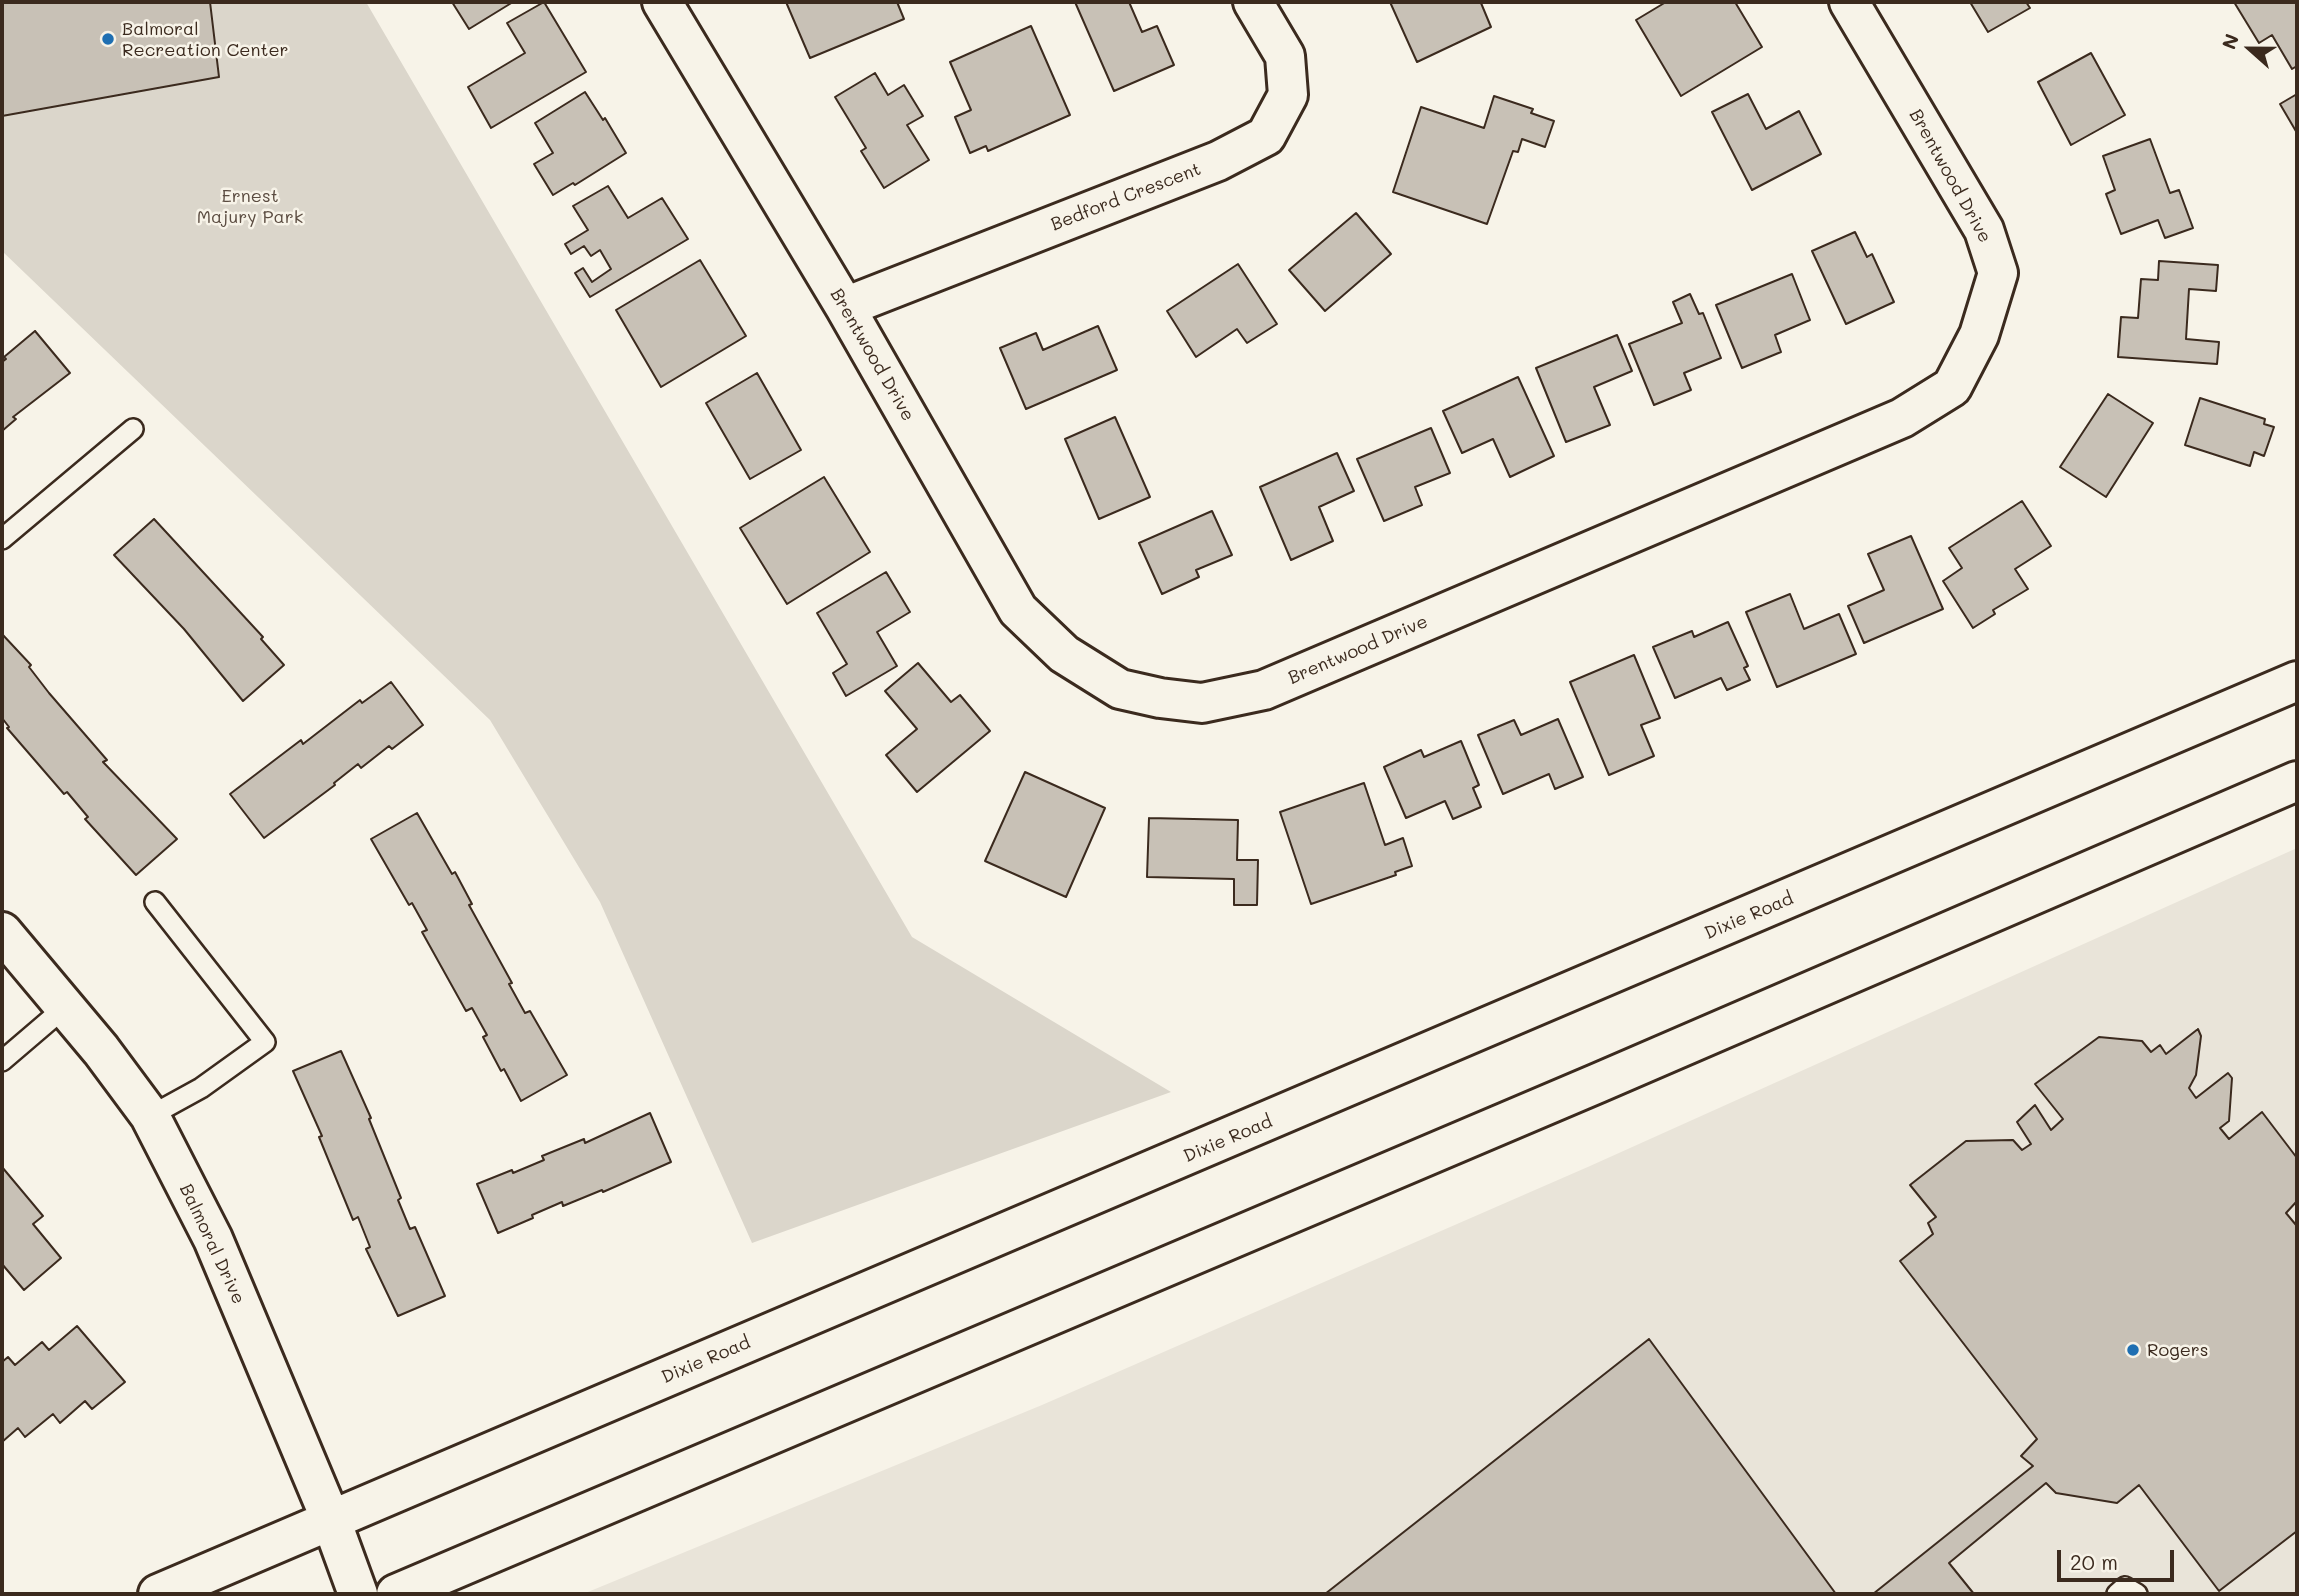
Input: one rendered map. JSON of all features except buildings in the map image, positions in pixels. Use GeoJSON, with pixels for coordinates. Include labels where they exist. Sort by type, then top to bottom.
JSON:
{"type":"FeatureCollection","features":[{"type":"Feature","properties":{"kind":"main road","name":"Brentwood Drive"},"geometry":{"type":"LineString","coordinates":[[662,2],[845,307],[1018,610],[1064,654],[1120,688],[1160,698],[1202,703],[1264,690],[1902,418],[1952,387],[1979,335],[1998,273],[1984,230],[1849,2]]}},
{"type":"Feature","properties":{"kind":"main road","name":"Bedford Crescent"},"geometry":{"type":"LineString","coordinates":[[845,307],[1218,162],[1266,136],[1288,95],[1285,56],[1253,2]]}},
{"type":"Feature","properties":{"kind":"main road","name":"Dixie Road"},"geometry":{"type":"LineString","coordinates":[[158,1594],[2297,681]]}},
{"type":"Feature","properties":{"kind":"main road"},"geometry":{"type":"LineString","coordinates":[[396,1594],[1611,1078],[2297,781]]}},
{"type":"Feature","properties":{"kind":"main road","name":"Balmoral Drive"},"geometry":{"type":"LineString","coordinates":[[2,932],[101,1050],[150,1116],[214,1239],[331,1520],[358,1594]]}},
{"type":"Feature","properties":{"kind":"lane"},"geometry":{"type":"LineString","coordinates":[[2,539],[132,429]]}},
{"type":"Feature","properties":{"kind":"lane"},"geometry":{"type":"LineString","coordinates":[[150,1116],[201,1088],[265,1042],[155,902]]}},
{"type":"Feature","properties":{"kind":"lane"},"geometry":{"type":"LineString","coordinates":[[2,1061],[64,1008]]}},
{"type":"Feature","properties":{"kind":"lane"},"geometry":{"type":"LineString","coordinates":[[2117,1594],[2125,1587],[2137,1594]]}},
{"type":"Feature","properties":{"kind":"shaded area"},"geometry":{"type":"Polygon","coordinates":[[[2297,848],[2297,1594],[583,1594],[1042,1405],[1590,1166],[2297,848]]]}},
{"type":"Feature","properties":{"kind":"green space","name":"Ernest Majury Park"},"geometry":{"type":"Polygon","coordinates":[[[2,2],[366,2],[912,937],[1171,1092],[752,1243],[600,902],[490,720],[2,251],[2,2]]]}},
{"type":"Feature","properties":{"kind":"place","name":"Balmoral Recreation Center"},"geometry":{"type":"Point","coordinates":[108,39]}},
{"type":"Feature","properties":{"kind":"place","name":"Rogers"},"geometry":{"type":"Point","coordinates":[2133,1350]}}]}
